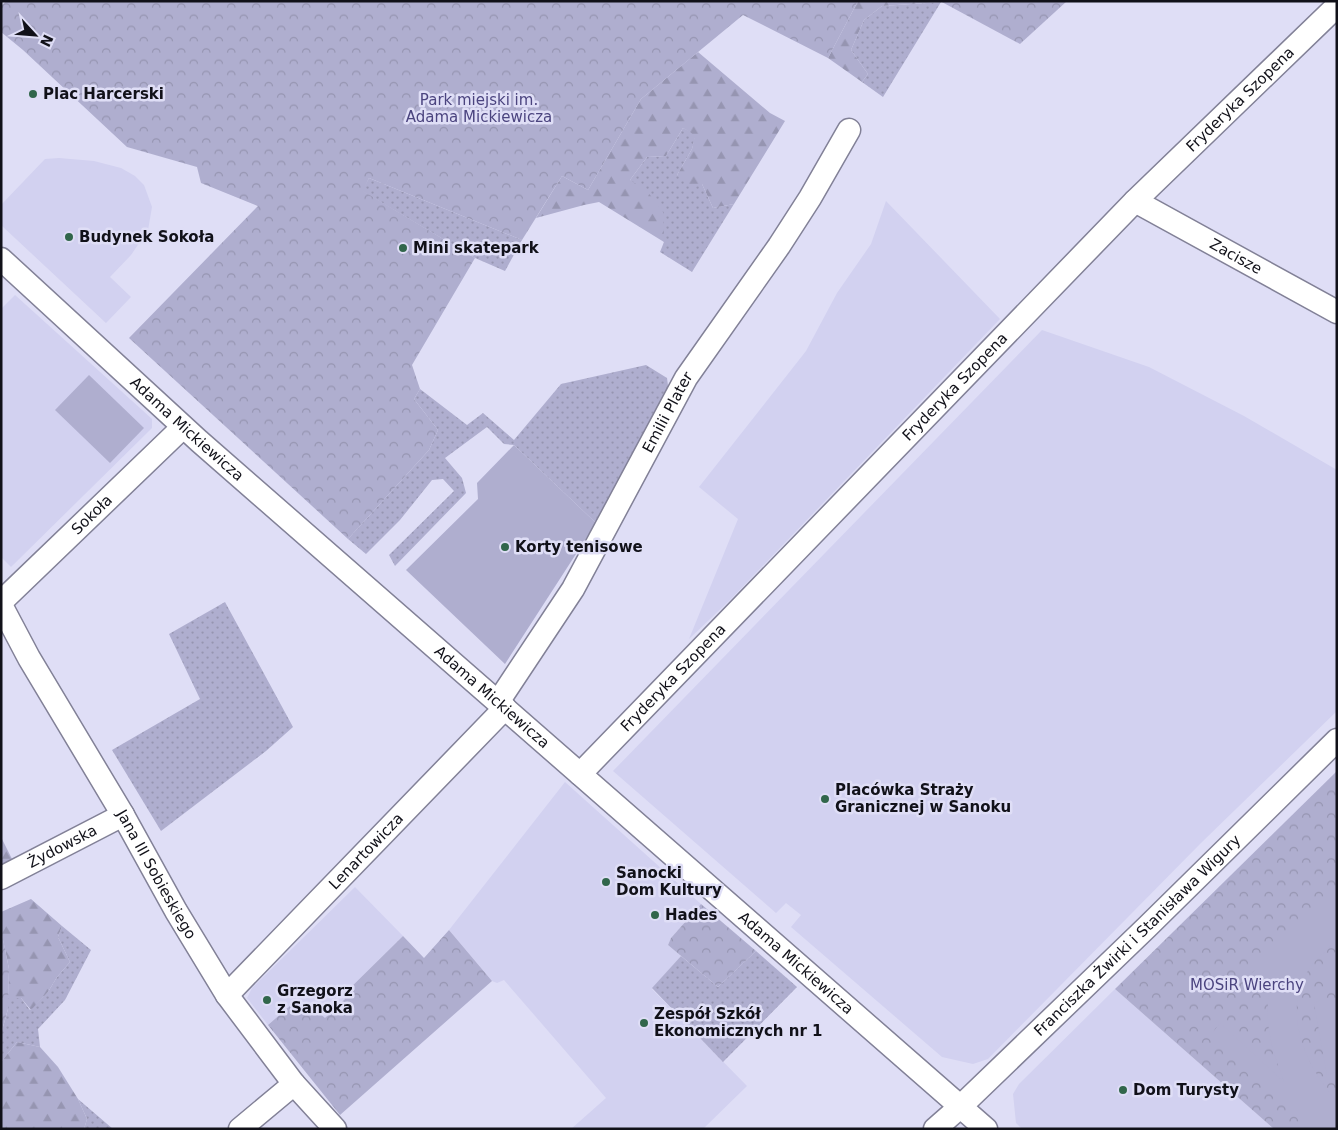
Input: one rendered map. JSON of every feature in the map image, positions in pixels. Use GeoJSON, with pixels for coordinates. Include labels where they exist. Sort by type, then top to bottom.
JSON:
{"type":"FeatureCollection","features":[{"type":"Feature","properties":{"kind":"street","name":"Fryderyka Szopena"},"geometry":{"type":"LineString","coordinates":[[580,774],[1135,201],[1337,6]]}},
{"type":"Feature","properties":{"kind":"street","name":"Emilii Plater"},"geometry":{"type":"LineString","coordinates":[[501,705],[573,589],[686,378],[779,246],[810,198],[849,130]]}},
{"type":"Feature","properties":{"kind":"street","name":"Zacisze"},"geometry":{"type":"LineString","coordinates":[[1135,201],[1337,312]]}},
{"type":"Feature","properties":{"kind":"street","name":"Adama Mickiewicza"},"geometry":{"type":"LineString","coordinates":[[1,259],[183,427],[986,1129]]}},
{"type":"Feature","properties":{"kind":"street","name":"Sokoła"},"geometry":{"type":"LineString","coordinates":[[1,603],[183,427]]}},
{"type":"Feature","properties":{"kind":"street","name":"Jana III Sobieskiego"},"geometry":{"type":"LineString","coordinates":[[1,603],[29,658],[123,815],[176,911],[227,995],[294,1084],[335,1129]]}},
{"type":"Feature","properties":{"kind":"street","name":"Lenartowicza"},"geometry":{"type":"LineString","coordinates":[[227,995],[501,705]]}},
{"type":"Feature","properties":{"kind":"street","name":"Franciszka Żwirki i Stanisława Wigury"},"geometry":{"type":"LineString","coordinates":[[935,1129],[1147,927],[1337,740]]}},
{"type":"Feature","properties":{"kind":"street","name":"Żydowska"},"geometry":{"type":"LineString","coordinates":[[1,878],[123,815]]}},
{"type":"Feature","properties":{"kind":"street"},"geometry":{"type":"LineString","coordinates":[[240,1129],[294,1084]]}},
{"type":"Feature","properties":{"kind":"shaded area"},"geometry":{"type":"Polygon","coordinates":[[[59,158],[94,161],[121,168],[135,176],[144,185],[152,207],[148,230],[131,255],[110,277],[131,297],[106,323],[1,225],[1,205],[45,159],[59,158]]]}},
{"type":"Feature","properties":{"kind":"shaded area"},"geometry":{"type":"Polygon","coordinates":[[[886,201],[1000,319],[730,600],[689,639],[738,519],[699,487],[806,351],[837,293],[871,244],[886,201]]]}},
{"type":"Feature","properties":{"kind":"shaded area"},"geometry":{"type":"Polygon","coordinates":[[[15,295],[152,419],[152,428],[11,567],[1,557],[1,309],[15,295]]]}},
{"type":"Feature","properties":{"kind":"shaded area"},"geometry":{"type":"Polygon","coordinates":[[[1042,330],[1149,367],[1244,416],[1337,470],[1337,711],[1201,843],[988,1059],[973,1064],[942,1057],[791,927],[801,915],[786,903],[776,913],[613,771],[1042,330]]]}},
{"type":"Feature","properties":{"kind":"shaded area"},"geometry":{"type":"Polygon","coordinates":[[[565,782],[701,904],[671,938],[668,945],[681,956],[652,989],[747,1086],[703,1129],[571,1129],[606,1098],[504,980],[497,983],[492,981],[449,930],[565,782]]]}},
{"type":"Feature","properties":{"kind":"shaded area"},"geometry":{"type":"Polygon","coordinates":[[[355,887],[403,936],[342,996],[345,999],[325,1019],[315,1015],[298,1000],[268,1025],[247,998],[252,988],[355,887]]]}},
{"type":"Feature","properties":{"kind":"shaded area"},"geometry":{"type":"Polygon","coordinates":[[[1115,989],[1274,1129],[1022,1129],[1016,1123],[1013,1094],[1019,1084],[1115,989]]]}},
{"type":"Feature","properties":{"kind":"green space","name":"Park miejski im. Adama Mickiewicza"},"geometry":{"type":"Polygon","coordinates":[[[6,1],[858,1],[828,58],[743,15],[641,99],[588,190],[562,176],[522,240],[369,178],[363,191],[475,258],[412,365],[420,389],[414,399],[438,430],[429,450],[348,539],[129,338],[258,206],[201,183],[197,167],[127,147],[23,50],[1,32],[1,6],[6,1]]]}},
{"type":"Feature","properties":{"kind":"green space"},"geometry":{"type":"Polygon","coordinates":[[[858,1],[941,2],[882,6],[864,20],[851,50],[868,74],[862,82],[828,58],[858,1]]]}},
{"type":"Feature","properties":{"kind":"green space"},"geometry":{"type":"Polygon","coordinates":[[[940,1],[1067,1],[1020,44],[940,1]]]}},
{"type":"Feature","properties":{"kind":"green space"},"geometry":{"type":"Polygon","coordinates":[[[941,2],[883,97],[862,82],[868,74],[851,50],[864,20],[882,6],[941,2]]]}},
{"type":"Feature","properties":{"kind":"green space"},"geometry":{"type":"Polygon","coordinates":[[[698,52],[770,113],[785,121],[734,204],[713,208],[702,184],[693,188],[677,175],[692,149],[695,135],[683,128],[666,156],[647,157],[630,180],[647,191],[663,212],[664,242],[599,202],[536,218],[562,176],[588,190],[641,99],[698,52]]]}},
{"type":"Feature","properties":{"kind":"green space"},"geometry":{"type":"Polygon","coordinates":[[[683,128],[696,134],[692,149],[677,175],[702,184],[713,208],[734,204],[692,272],[660,252],[664,242],[630,180],[647,157],[666,156],[683,128]]]}},
{"type":"Feature","properties":{"kind":"green space"},"geometry":{"type":"Polygon","coordinates":[[[369,178],[522,240],[505,271],[475,258],[362,191],[369,178]]]}},
{"type":"Feature","properties":{"kind":"green space"},"geometry":{"type":"Polygon","coordinates":[[[646,365],[667,378],[669,393],[596,523],[514,445],[504,444],[487,427],[445,458],[462,478],[466,493],[395,566],[389,555],[454,491],[443,479],[432,480],[400,520],[366,554],[348,539],[429,450],[438,430],[414,399],[420,389],[467,425],[483,413],[514,440],[561,384],[646,365]]]}},
{"type":"Feature","properties":{"kind":"green space"},"geometry":{"type":"Polygon","coordinates":[[[89,375],[144,428],[110,463],[55,410],[89,375]]]}},
{"type":"Feature","properties":{"kind":"green space","name":"Korty tenisowe"},"geometry":{"type":"Polygon","coordinates":[[[514,445],[596,523],[505,664],[406,570],[478,499],[477,483],[514,445]]]}},
{"type":"Feature","properties":{"kind":"green space"},"geometry":{"type":"Polygon","coordinates":[[[225,602],[293,727],[266,751],[161,831],[112,750],[200,699],[169,634],[225,602]]]}},
{"type":"Feature","properties":{"kind":"green space","name":"MOSiR Wierchy"},"geometry":{"type":"Polygon","coordinates":[[[1337,771],[1337,1129],[1274,1129],[1115,989],[1337,771]]]}},
{"type":"Feature","properties":{"kind":"green space"},"geometry":{"type":"Polygon","coordinates":[[[1,837],[13,861],[3,864],[1,862],[1,837]]]}},
{"type":"Feature","properties":{"kind":"green space"},"geometry":{"type":"Polygon","coordinates":[[[1337,888],[1337,940],[1312,965],[1302,982],[1297,999],[1297,1018],[1306,1054],[1325,1087],[1337,1101],[1337,1129],[1310,1129],[1213,1032],[1220,1023],[1284,1082],[1269,1032],[1269,992],[1251,974],[1337,888]]]}},
{"type":"Feature","properties":{"kind":"green space"},"geometry":{"type":"Polygon","coordinates":[[[31,899],[62,926],[58,937],[70,962],[57,977],[48,992],[31,1010],[21,998],[8,998],[9,969],[1,930],[1,912],[31,899]]]}},
{"type":"Feature","properties":{"kind":"green space"},"geometry":{"type":"Polygon","coordinates":[[[701,904],[756,951],[718,987],[668,945],[671,938],[701,904]]]}},
{"type":"Feature","properties":{"kind":"green space"},"geometry":{"type":"Polygon","coordinates":[[[62,926],[91,950],[65,1000],[38,1029],[40,1047],[17,1042],[1,1062],[1,1034],[8,1009],[8,998],[21,998],[30,1010],[48,992],[57,977],[70,962],[58,937],[62,926]]]}},
{"type":"Feature","properties":{"kind":"green space"},"geometry":{"type":"Polygon","coordinates":[[[1,929],[9,969],[8,1009],[1,1034],[1,929]]]}},
{"type":"Feature","properties":{"kind":"green space"},"geometry":{"type":"Polygon","coordinates":[[[449,930],[492,981],[340,1115],[268,1025],[298,999],[314,1014],[318,1012],[325,1018],[345,999],[342,996],[403,936],[424,958],[449,930]]]}},
{"type":"Feature","properties":{"kind":"green space"},"geometry":{"type":"Polygon","coordinates":[[[1337,950],[1337,995],[1315,973],[1337,950]]]}},
{"type":"Feature","properties":{"kind":"green space"},"geometry":{"type":"Polygon","coordinates":[[[756,951],[797,987],[723,1062],[652,988],[681,956],[718,987],[756,951]]]}},
{"type":"Feature","properties":{"kind":"green space"},"geometry":{"type":"Polygon","coordinates":[[[1321,1000],[1337,1016],[1337,1072],[1327,1075],[1314,1003],[1321,1000]]]}},
{"type":"Feature","properties":{"kind":"green space"},"geometry":{"type":"Polygon","coordinates":[[[17,1042],[40,1047],[58,1067],[78,1099],[87,1119],[84,1129],[1,1129],[1,1062],[17,1042]]]}},
{"type":"Feature","properties":{"kind":"green space"},"geometry":{"type":"Polygon","coordinates":[[[78,1099],[113,1129],[84,1129],[87,1119],[78,1099]]]}},
{"type":"Feature","properties":{"kind":"place","name":"Plac Harcerski"},"geometry":{"type":"Point","coordinates":[33,94]}},
{"type":"Feature","properties":{"kind":"place","name":"Budynek Sokoła"},"geometry":{"type":"Point","coordinates":[69,237]}},
{"type":"Feature","properties":{"kind":"place","name":"Mini skatepark"},"geometry":{"type":"Point","coordinates":[403,248]}},
{"type":"Feature","properties":{"kind":"place","name":"Korty tenisowe"},"geometry":{"type":"Point","coordinates":[505,547]}},
{"type":"Feature","properties":{"kind":"place","name":"Placówka Straży Granicznej w Sanoku"},"geometry":{"type":"Point","coordinates":[825,799]}},
{"type":"Feature","properties":{"kind":"place","name":"Sanocki Dom Kultury"},"geometry":{"type":"Point","coordinates":[606,882]}},
{"type":"Feature","properties":{"kind":"place","name":"Hades"},"geometry":{"type":"Point","coordinates":[655,915]}},
{"type":"Feature","properties":{"kind":"place","name":"Grzegorz z Sanoka"},"geometry":{"type":"Point","coordinates":[267,1000]}},
{"type":"Feature","properties":{"kind":"place","name":"Zespół Szkół Ekonomicznych nr 1"},"geometry":{"type":"Point","coordinates":[644,1023]}},
{"type":"Feature","properties":{"kind":"place","name":"Dom Turysty"},"geometry":{"type":"Point","coordinates":[1123,1090]}}]}
